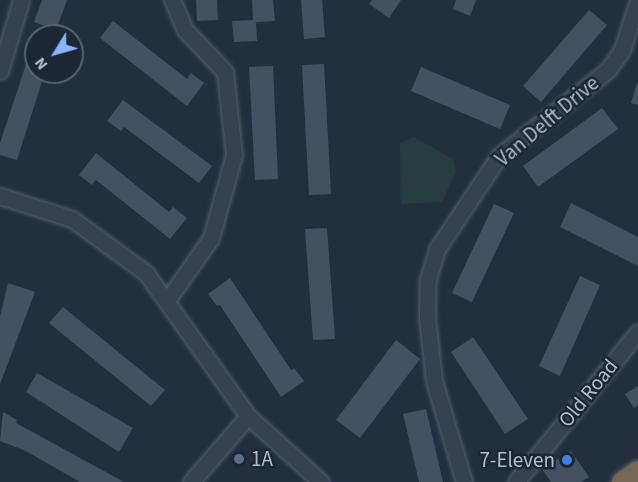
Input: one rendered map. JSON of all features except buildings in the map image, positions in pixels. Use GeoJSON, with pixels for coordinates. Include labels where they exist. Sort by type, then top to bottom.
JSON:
{"type":"FeatureCollection","features":[{"type":"Feature","properties":{"kind":"highway"},"geometry":{"type":"LineString","coordinates":[[622,482],[638,471]]}},
{"type":"Feature","properties":{"kind":"street"},"geometry":{"type":"LineString","coordinates":[[0,71],[21,0]]}},
{"type":"Feature","properties":{"kind":"street"},"geometry":{"type":"LineString","coordinates":[[168,299],[211,238],[234,154],[225,72],[186,30],[172,0]]}},
{"type":"Feature","properties":{"kind":"street","name":"Van Delft Drive"},"geometry":{"type":"LineString","coordinates":[[464,482],[434,381],[427,318],[428,279],[437,249],[499,156],[608,70],[622,50],[638,0]]}},
{"type":"Feature","properties":{"kind":"street"},"geometry":{"type":"LineString","coordinates":[[0,196],[72,219],[146,273],[168,299],[248,416],[321,482]]}},
{"type":"Feature","properties":{"kind":"street","name":"Old Road"},"geometry":{"type":"LineString","coordinates":[[516,482],[638,332]]}},
{"type":"Feature","properties":{"kind":"street"},"geometry":{"type":"LineString","coordinates":[[191,482],[248,416]]}},
{"type":"Feature","properties":{"kind":"green space"},"geometry":{"type":"Polygon","coordinates":[[[414,137],[453,159],[456,172],[442,202],[401,204],[400,143],[414,137]]]}},
{"type":"Feature","properties":{"kind":"place","name":"1A"},"geometry":{"type":"Point","coordinates":[239,459]}},
{"type":"Feature","properties":{"kind":"place","name":"7-Eleven"},"geometry":{"type":"Point","coordinates":[567,460]}}]}
